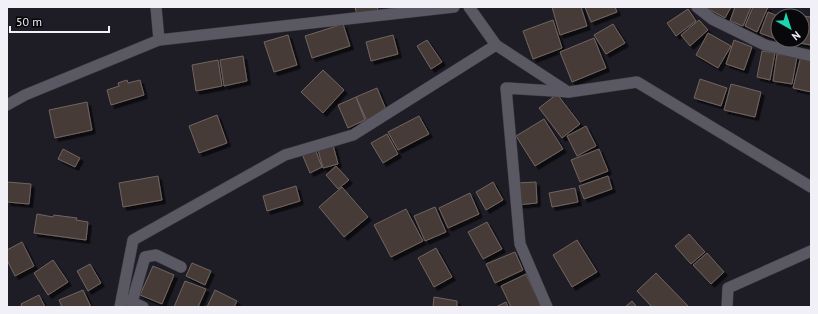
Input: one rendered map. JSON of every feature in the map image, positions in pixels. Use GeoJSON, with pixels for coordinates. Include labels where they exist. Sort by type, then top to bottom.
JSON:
{"type":"FeatureCollection","features":[{"type":"Feature","properties":{"kind":"street"},"geometry":{"type":"LineString","coordinates":[[156,7],[159,40]]}},
{"type":"Feature","properties":{"kind":"street"},"geometry":{"type":"LineString","coordinates":[[7,105],[159,40],[454,7]]}},
{"type":"Feature","properties":{"kind":"street"},"geometry":{"type":"LineString","coordinates":[[469,7],[496,45],[569,92]]}},
{"type":"Feature","properties":{"kind":"street"},"geometry":{"type":"LineString","coordinates":[[697,7],[712,19],[765,45],[811,56]]}},
{"type":"Feature","properties":{"kind":"street"},"geometry":{"type":"LineString","coordinates":[[125,302],[133,240],[285,155],[353,135],[496,45]]}},
{"type":"Feature","properties":{"kind":"street"},"geometry":{"type":"LineString","coordinates":[[547,307],[520,244],[506,88],[569,92],[637,82],[811,187]]}},
{"type":"Feature","properties":{"kind":"street"},"geometry":{"type":"LineString","coordinates":[[727,307],[728,288],[811,251]]}},
{"type":"Feature","properties":{"kind":"street"},"geometry":{"type":"LineString","coordinates":[[125,302],[145,257],[156,255],[181,267]]}},
{"type":"Feature","properties":{"kind":"street"},"geometry":{"type":"LineString","coordinates":[[125,302],[143,307]]}},
{"type":"Feature","properties":{"kind":"building"},"geometry":{"type":"Polygon","coordinates":[[[355,7],[377,7],[378,11],[357,15],[355,7]]]}},
{"type":"Feature","properties":{"kind":"building"},"geometry":{"type":"Polygon","coordinates":[[[552,7],[581,7],[587,26],[560,35],[552,7]]]}},
{"type":"Feature","properties":{"kind":"building"},"geometry":{"type":"Polygon","coordinates":[[[585,7],[615,7],[617,12],[591,22],[585,7]]]}},
{"type":"Feature","properties":{"kind":"building"},"geometry":{"type":"Polygon","coordinates":[[[705,7],[731,7],[725,18],[705,7]]]}},
{"type":"Feature","properties":{"kind":"building"},"geometry":{"type":"Polygon","coordinates":[[[735,7],[751,7],[743,26],[730,21],[735,7]]]}},
{"type":"Feature","properties":{"kind":"building"},"geometry":{"type":"Polygon","coordinates":[[[753,7],[768,7],[757,32],[745,26],[753,7]]]}},
{"type":"Feature","properties":{"kind":"building"},"geometry":{"type":"Polygon","coordinates":[[[688,9],[696,21],[676,36],[667,23],[688,9]]]}},
{"type":"Feature","properties":{"kind":"building"},"geometry":{"type":"Polygon","coordinates":[[[768,12],[770,13],[770,37],[760,33],[768,12]]]}},
{"type":"Feature","properties":{"kind":"building"},"geometry":{"type":"Polygon","coordinates":[[[810,17],[811,17],[810,45],[810,17]]]}},
{"type":"Feature","properties":{"kind":"building"},"geometry":{"type":"Polygon","coordinates":[[[553,20],[562,48],[533,59],[523,31],[553,20]]]}},
{"type":"Feature","properties":{"kind":"building"},"geometry":{"type":"Polygon","coordinates":[[[699,20],[708,30],[690,46],[681,35],[699,20]]]}},
{"type":"Feature","properties":{"kind":"building"},"geometry":{"type":"Polygon","coordinates":[[[343,24],[350,46],[312,58],[305,36],[343,24]]]}},
{"type":"Feature","properties":{"kind":"building"},"geometry":{"type":"Polygon","coordinates":[[[613,24],[625,43],[606,54],[594,35],[613,24]]]}},
{"type":"Feature","properties":{"kind":"building"},"geometry":{"type":"Polygon","coordinates":[[[708,33],[731,46],[718,68],[696,55],[708,33]]]}},
{"type":"Feature","properties":{"kind":"building"},"geometry":{"type":"Polygon","coordinates":[[[288,35],[297,65],[274,72],[264,42],[288,35]]]}},
{"type":"Feature","properties":{"kind":"building"},"geometry":{"type":"Polygon","coordinates":[[[393,35],[398,54],[371,61],[366,42],[393,35]]]}},
{"type":"Feature","properties":{"kind":"building"},"geometry":{"type":"Polygon","coordinates":[[[594,38],[606,68],[572,82],[560,52],[594,38]]]}},
{"type":"Feature","properties":{"kind":"building"},"geometry":{"type":"Polygon","coordinates":[[[427,40],[442,62],[431,69],[417,46],[427,40]]]}},
{"type":"Feature","properties":{"kind":"building"},"geometry":{"type":"Polygon","coordinates":[[[734,40],[752,47],[744,70],[726,64],[734,40]]]}},
{"type":"Feature","properties":{"kind":"building"},"geometry":{"type":"Polygon","coordinates":[[[762,51],[775,53],[770,80],[757,77],[762,51]]]}},
{"type":"Feature","properties":{"kind":"building"},"geometry":{"type":"Polygon","coordinates":[[[777,54],[797,57],[792,84],[773,81],[777,54]]]}},
{"type":"Feature","properties":{"kind":"building"},"geometry":{"type":"Polygon","coordinates":[[[243,56],[247,81],[224,86],[220,60],[243,56]]]}},
{"type":"Feature","properties":{"kind":"building"},"geometry":{"type":"Polygon","coordinates":[[[801,56],[811,58],[811,92],[793,88],[801,56]]]}},
{"type":"Feature","properties":{"kind":"building"},"geometry":{"type":"Polygon","coordinates":[[[218,60],[222,86],[196,91],[192,65],[218,60]]]}},
{"type":"Feature","properties":{"kind":"building"},"geometry":{"type":"Polygon","coordinates":[[[323,70],[344,90],[323,113],[301,92],[323,70]]]}},
{"type":"Feature","properties":{"kind":"building"},"geometry":{"type":"Polygon","coordinates":[[[700,79],[727,88],[721,106],[694,98],[700,79]]]}},
{"type":"Feature","properties":{"kind":"building"},"geometry":{"type":"Polygon","coordinates":[[[127,80],[128,83],[140,80],[144,95],[111,105],[107,90],[119,86],[118,83],[127,80]]]}},
{"type":"Feature","properties":{"kind":"building"},"geometry":{"type":"Polygon","coordinates":[[[731,84],[761,92],[755,117],[724,110],[731,84]]]}},
{"type":"Feature","properties":{"kind":"building"},"geometry":{"type":"Polygon","coordinates":[[[377,88],[387,112],[367,121],[356,97],[377,88]]]}},
{"type":"Feature","properties":{"kind":"building"},"geometry":{"type":"Polygon","coordinates":[[[557,94],[580,124],[562,138],[539,108],[557,94]]]}},
{"type":"Feature","properties":{"kind":"building"},"geometry":{"type":"Polygon","coordinates":[[[356,97],[365,120],[348,128],[338,105],[356,97]]]}},
{"type":"Feature","properties":{"kind":"building"},"geometry":{"type":"Polygon","coordinates":[[[87,102],[92,130],[55,138],[49,110],[87,102]]]}},
{"type":"Feature","properties":{"kind":"building"},"geometry":{"type":"Polygon","coordinates":[[[217,115],[227,143],[199,153],[189,126],[217,115]]]}},
{"type":"Feature","properties":{"kind":"building"},"geometry":{"type":"Polygon","coordinates":[[[419,116],[429,134],[398,150],[388,132],[419,116]]]}},
{"type":"Feature","properties":{"kind":"building"},"geometry":{"type":"Polygon","coordinates":[[[544,119],[563,149],[535,166],[516,136],[544,119]]]}},
{"type":"Feature","properties":{"kind":"building"},"geometry":{"type":"Polygon","coordinates":[[[586,126],[596,146],[577,156],[567,136],[586,126]]]}},
{"type":"Feature","properties":{"kind":"building"},"geometry":{"type":"Polygon","coordinates":[[[387,134],[398,154],[383,163],[371,143],[387,134]]]}},
{"type":"Feature","properties":{"kind":"building"},"geometry":{"type":"Polygon","coordinates":[[[333,145],[338,164],[323,168],[318,150],[333,145]]]}},
{"type":"Feature","properties":{"kind":"building"},"geometry":{"type":"Polygon","coordinates":[[[63,149],[80,158],[75,167],[58,159],[63,149]]]}},
{"type":"Feature","properties":{"kind":"building"},"geometry":{"type":"Polygon","coordinates":[[[315,149],[322,167],[310,173],[302,154],[315,149]]]}},
{"type":"Feature","properties":{"kind":"building"},"geometry":{"type":"Polygon","coordinates":[[[599,149],[608,171],[580,182],[571,160],[599,149]]]}},
{"type":"Feature","properties":{"kind":"building"},"geometry":{"type":"Polygon","coordinates":[[[336,166],[349,180],[338,189],[326,175],[336,166]]]}},
{"type":"Feature","properties":{"kind":"building"},"geometry":{"type":"Polygon","coordinates":[[[158,176],[162,200],[123,207],[119,183],[158,176]]]}},
{"type":"Feature","properties":{"kind":"building"},"geometry":{"type":"Polygon","coordinates":[[[608,176],[612,189],[584,199],[579,186],[608,176]]]}},
{"type":"Feature","properties":{"kind":"building"},"geometry":{"type":"Polygon","coordinates":[[[7,182],[31,184],[29,204],[7,202],[7,182]]]}},
{"type":"Feature","properties":{"kind":"building"},"geometry":{"type":"Polygon","coordinates":[[[493,182],[503,200],[486,210],[476,192],[493,182]]]}},
{"type":"Feature","properties":{"kind":"building"},"geometry":{"type":"Polygon","coordinates":[[[536,182],[537,203],[517,205],[516,183],[536,182]]]}},
{"type":"Feature","properties":{"kind":"building"},"geometry":{"type":"Polygon","coordinates":[[[296,186],[300,201],[267,211],[263,196],[296,186]]]}},
{"type":"Feature","properties":{"kind":"building"},"geometry":{"type":"Polygon","coordinates":[[[342,187],[368,217],[344,237],[319,207],[342,187]]]}},
{"type":"Feature","properties":{"kind":"building"},"geometry":{"type":"Polygon","coordinates":[[[575,188],[578,202],[552,207],[549,193],[575,188]]]}},
{"type":"Feature","properties":{"kind":"building"},"geometry":{"type":"Polygon","coordinates":[[[470,193],[479,214],[448,228],[439,208],[470,193]]]}},
{"type":"Feature","properties":{"kind":"building"},"geometry":{"type":"Polygon","coordinates":[[[435,207],[446,232],[425,241],[414,216],[435,207]]]}},
{"type":"Feature","properties":{"kind":"building"},"geometry":{"type":"Polygon","coordinates":[[[406,209],[423,241],[391,257],[374,225],[406,209]]]}},
{"type":"Feature","properties":{"kind":"building"},"geometry":{"type":"Polygon","coordinates":[[[37,214],[53,217],[54,215],[77,218],[76,220],[88,222],[86,240],[34,233],[37,214]]]}},
{"type":"Feature","properties":{"kind":"building"},"geometry":{"type":"Polygon","coordinates":[[[487,222],[502,249],[483,259],[468,232],[487,222]]]}},
{"type":"Feature","properties":{"kind":"building"},"geometry":{"type":"Polygon","coordinates":[[[689,234],[705,252],[691,264],[675,246],[689,234]]]}},
{"type":"Feature","properties":{"kind":"building"},"geometry":{"type":"Polygon","coordinates":[[[577,240],[597,272],[572,287],[553,255],[577,240]]]}},
{"type":"Feature","properties":{"kind":"building"},"geometry":{"type":"Polygon","coordinates":[[[22,242],[34,266],[15,276],[7,260],[7,250],[22,242]]]}},
{"type":"Feature","properties":{"kind":"building"},"geometry":{"type":"Polygon","coordinates":[[[436,248],[452,277],[434,287],[418,258],[436,248]]]}},
{"type":"Feature","properties":{"kind":"building"},"geometry":{"type":"Polygon","coordinates":[[[515,252],[523,270],[495,283],[486,264],[515,252]]]}},
{"type":"Feature","properties":{"kind":"building"},"geometry":{"type":"Polygon","coordinates":[[[707,253],[724,272],[711,284],[693,265],[707,253]]]}},
{"type":"Feature","properties":{"kind":"building"},"geometry":{"type":"Polygon","coordinates":[[[53,260],[68,282],[48,295],[34,273],[53,260]]]}},
{"type":"Feature","properties":{"kind":"building"},"geometry":{"type":"Polygon","coordinates":[[[192,263],[211,271],[205,285],[186,276],[192,263]]]}},
{"type":"Feature","properties":{"kind":"building"},"geometry":{"type":"Polygon","coordinates":[[[90,264],[101,283],[88,291],[77,271],[90,264]]]}},
{"type":"Feature","properties":{"kind":"building"},"geometry":{"type":"Polygon","coordinates":[[[153,266],[174,275],[162,304],[140,295],[153,266]]]}},
{"type":"Feature","properties":{"kind":"building"},"geometry":{"type":"Polygon","coordinates":[[[656,273],[689,307],[652,307],[637,291],[656,273]]]}},
{"type":"Feature","properties":{"kind":"building"},"geometry":{"type":"Polygon","coordinates":[[[526,274],[541,306],[511,307],[501,286],[526,274]]]}},
{"type":"Feature","properties":{"kind":"building"},"geometry":{"type":"Polygon","coordinates":[[[185,281],[206,289],[198,307],[174,307],[185,281]]]}},
{"type":"Feature","properties":{"kind":"building"},"geometry":{"type":"Polygon","coordinates":[[[83,290],[91,307],[62,307],[59,300],[83,290]]]}},
{"type":"Feature","properties":{"kind":"building"},"geometry":{"type":"Polygon","coordinates":[[[215,290],[237,301],[234,307],[207,307],[215,290]]]}},
{"type":"Feature","properties":{"kind":"building"},"geometry":{"type":"Polygon","coordinates":[[[39,295],[45,307],[22,307],[21,304],[39,295]]]}},
{"type":"Feature","properties":{"kind":"building"},"geometry":{"type":"Polygon","coordinates":[[[434,297],[457,301],[457,307],[433,307],[434,297]]]}},
{"type":"Feature","properties":{"kind":"building"},"geometry":{"type":"Polygon","coordinates":[[[632,301],[637,307],[625,307],[632,301]]]}},
{"type":"Feature","properties":{"kind":"building"},"geometry":{"type":"Polygon","coordinates":[[[506,302],[508,307],[496,307],[506,302]]]}}]}
